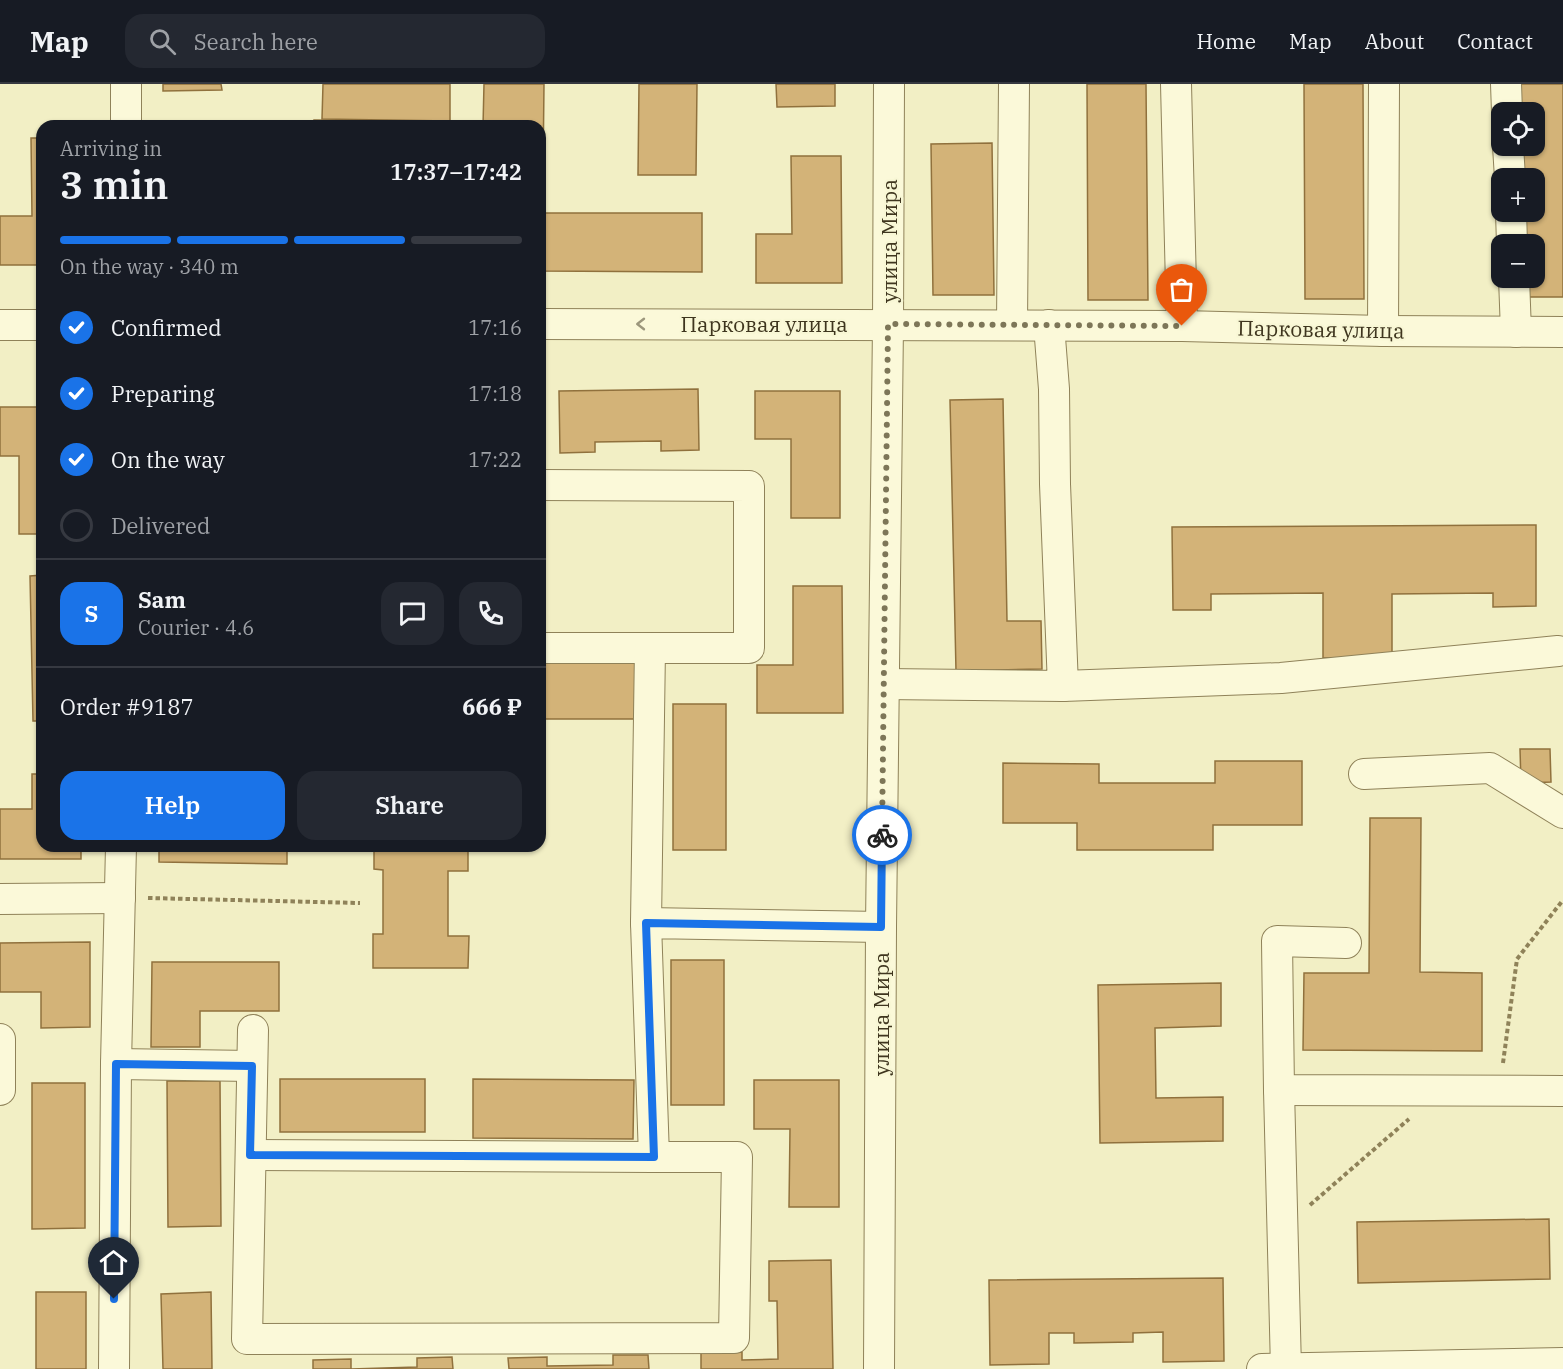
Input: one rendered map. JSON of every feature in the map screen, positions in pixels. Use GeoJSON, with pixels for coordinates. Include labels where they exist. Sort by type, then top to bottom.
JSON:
{"type":"FeatureCollection","features":[{"type":"Feature","properties":{"kind":"street"},"geometry":{"type":"LineString","coordinates":[[126,84],[126,120]]}},
{"type":"Feature","properties":{"kind":"street","name":"улица Мира"},"geometry":{"type":"LineString","coordinates":[[879,1369],[889,84]]}},
{"type":"Feature","properties":{"kind":"street"},"geometry":{"type":"LineString","coordinates":[[1012,325],[1014,84]]}},
{"type":"Feature","properties":{"kind":"street"},"geometry":{"type":"LineString","coordinates":[[1176,84],[1182,326]]}},
{"type":"Feature","properties":{"kind":"street"},"geometry":{"type":"LineString","coordinates":[[1383,331],[1384,84]]}},
{"type":"Feature","properties":{"kind":"street"},"geometry":{"type":"LineString","coordinates":[[1506,84],[1507,102]]}},
{"type":"Feature","properties":{"kind":"street"},"geometry":{"type":"LineString","coordinates":[[1514,288],[1516,332]]}},
{"type":"Feature","properties":{"kind":"street","name":"Парковая улица"},"geometry":{"type":"LineString","coordinates":[[546,324],[1182,326],[1383,331],[1563,332]]}},
{"type":"Feature","properties":{"kind":"street"},"geometry":{"type":"LineString","coordinates":[[1049,325],[1054,389],[1055,484],[1063,686]]}},
{"type":"Feature","properties":{"kind":"street"},"geometry":{"type":"LineString","coordinates":[[0,326],[36,326]]}},
{"type":"Feature","properties":{"kind":"street"},"geometry":{"type":"LineString","coordinates":[[546,485],[749,486],[749,648],[546,648]]}},
{"type":"Feature","properties":{"kind":"street"},"geometry":{"type":"LineString","coordinates":[[650,648],[646,923],[654,1157]]}},
{"type":"Feature","properties":{"kind":"street"},"geometry":{"type":"LineString","coordinates":[[884,684],[1063,686],[1281,678],[1558,651]]}},
{"type":"Feature","properties":{"kind":"street"},"geometry":{"type":"LineString","coordinates":[[1364,774],[1490,768],[1563,813]]}},
{"type":"Feature","properties":{"kind":"street"},"geometry":{"type":"LineString","coordinates":[[114,1369],[116,1064],[122,852]]}},
{"type":"Feature","properties":{"kind":"street"},"geometry":{"type":"LineString","coordinates":[[0,899],[120,898]]}},
{"type":"Feature","properties":{"kind":"street"},"geometry":{"type":"LineString","coordinates":[[646,923],[881,927]]}},
{"type":"Feature","properties":{"kind":"street"},"geometry":{"type":"LineString","coordinates":[[1286,1369],[1277,941],[1347,943]]}},
{"type":"Feature","properties":{"kind":"street"},"geometry":{"type":"LineString","coordinates":[[250,1155],[737,1157],[734,1338],[247,1339],[250,1155],[253,1030]]}},
{"type":"Feature","properties":{"kind":"street"},"geometry":{"type":"LineString","coordinates":[[0,1039],[0,1090]]}},
{"type":"Feature","properties":{"kind":"street"},"geometry":{"type":"LineString","coordinates":[[116,1064],[252,1066]]}},
{"type":"Feature","properties":{"kind":"street"},"geometry":{"type":"LineString","coordinates":[[1279,1090],[1563,1091]]}},
{"type":"Feature","properties":{"kind":"street"},"geometry":{"type":"LineString","coordinates":[[1262,1369],[1563,1363]]}},
{"type":"Feature","properties":{"kind":"path"},"geometry":{"type":"LineString","coordinates":[[120,898],[360,903]]}},
{"type":"Feature","properties":{"kind":"building"},"geometry":{"type":"Polygon","coordinates":[[[163,84],[221,84],[222,90],[163,91],[163,84]]]}},
{"type":"Feature","properties":{"kind":"building"},"geometry":{"type":"Polygon","coordinates":[[[323,84],[450,84],[450,120],[322,119],[323,84]]]}},
{"type":"Feature","properties":{"kind":"building"},"geometry":{"type":"Polygon","coordinates":[[[484,84],[544,84],[544,120],[483,120],[484,84]]]}},
{"type":"Feature","properties":{"kind":"building"},"geometry":{"type":"Polygon","coordinates":[[[639,84],[697,84],[696,175],[638,175],[639,84]]]}},
{"type":"Feature","properties":{"kind":"building"},"geometry":{"type":"Polygon","coordinates":[[[776,84],[835,84],[835,106],[777,107],[776,84]]]}},
{"type":"Feature","properties":{"kind":"building"},"geometry":{"type":"Polygon","coordinates":[[[1087,84],[1146,84],[1148,300],[1088,300],[1087,84]]]}},
{"type":"Feature","properties":{"kind":"building"},"geometry":{"type":"Polygon","coordinates":[[[1304,84],[1363,84],[1364,299],[1305,299],[1304,84]]]}},
{"type":"Feature","properties":{"kind":"building"},"geometry":{"type":"Polygon","coordinates":[[[1521,84],[1563,84],[1563,297],[1522,297],[1522,288],[1545,288],[1545,234],[1522,234],[1521,222],[1545,222],[1545,168],[1521,168],[1521,156],[1545,156],[1545,102],[1521,102],[1521,84]]]}},
{"type":"Feature","properties":{"kind":"building"},"geometry":{"type":"Polygon","coordinates":[[[31,138],[36,138],[36,265],[0,265],[0,216],[32,216],[31,138]]]}},
{"type":"Feature","properties":{"kind":"building"},"geometry":{"type":"Polygon","coordinates":[[[992,143],[994,295],[933,295],[931,144],[992,143]]]}},
{"type":"Feature","properties":{"kind":"building"},"geometry":{"type":"Polygon","coordinates":[[[791,156],[841,156],[842,283],[756,283],[756,234],[792,234],[791,156]]]}},
{"type":"Feature","properties":{"kind":"building"},"geometry":{"type":"Polygon","coordinates":[[[546,213],[702,213],[702,272],[546,271],[546,213]]]}},
{"type":"Feature","properties":{"kind":"building"},"geometry":{"type":"Polygon","coordinates":[[[698,389],[699,450],[661,451],[661,441],[595,442],[595,452],[560,453],[559,391],[698,389]]]}},
{"type":"Feature","properties":{"kind":"building"},"geometry":{"type":"Polygon","coordinates":[[[755,391],[840,391],[840,518],[791,518],[791,439],[755,439],[755,391]]]}},
{"type":"Feature","properties":{"kind":"building"},"geometry":{"type":"Polygon","coordinates":[[[1003,399],[1007,621],[1041,621],[1042,669],[956,671],[950,400],[1003,399]]]}},
{"type":"Feature","properties":{"kind":"building"},"geometry":{"type":"Polygon","coordinates":[[[0,407],[36,407],[36,534],[19,534],[19,456],[0,456],[0,407]]]}},
{"type":"Feature","properties":{"kind":"building"},"geometry":{"type":"Polygon","coordinates":[[[1536,525],[1536,606],[1493,607],[1493,593],[1392,594],[1392,658],[1323,658],[1323,593],[1211,594],[1211,610],[1173,610],[1172,527],[1536,525]]]}},
{"type":"Feature","properties":{"kind":"building"},"geometry":{"type":"Polygon","coordinates":[[[30,576],[36,576],[36,721],[33,721],[30,576]]]}},
{"type":"Feature","properties":{"kind":"building"},"geometry":{"type":"Polygon","coordinates":[[[793,586],[842,586],[843,713],[757,713],[757,665],[793,665],[793,586]]]}},
{"type":"Feature","properties":{"kind":"building"},"geometry":{"type":"Polygon","coordinates":[[[546,660],[638,660],[638,719],[546,719],[546,660]]]}},
{"type":"Feature","properties":{"kind":"building"},"geometry":{"type":"Polygon","coordinates":[[[673,704],[726,704],[726,850],[673,850],[673,704]]]}},
{"type":"Feature","properties":{"kind":"building"},"geometry":{"type":"Polygon","coordinates":[[[1520,749],[1550,749],[1551,782],[1521,783],[1520,749]]]}},
{"type":"Feature","properties":{"kind":"building"},"geometry":{"type":"Polygon","coordinates":[[[1215,761],[1302,761],[1302,825],[1213,825],[1213,850],[1077,850],[1077,823],[1003,823],[1003,763],[1099,764],[1099,783],[1215,783],[1215,761]]]}},
{"type":"Feature","properties":{"kind":"building"},"geometry":{"type":"Polygon","coordinates":[[[32,774],[36,774],[36,852],[81,852],[81,859],[0,859],[0,809],[32,809],[32,774]]]}},
{"type":"Feature","properties":{"kind":"building"},"geometry":{"type":"Polygon","coordinates":[[[1370,818],[1421,818],[1420,972],[1482,973],[1482,1051],[1303,1050],[1304,973],[1369,973],[1370,818]]]}},
{"type":"Feature","properties":{"kind":"building"},"geometry":{"type":"Polygon","coordinates":[[[159,852],[287,852],[287,864],[159,862],[159,852]]]}},
{"type":"Feature","properties":{"kind":"building"},"geometry":{"type":"Polygon","coordinates":[[[374,852],[468,852],[468,871],[448,871],[448,936],[469,936],[468,968],[373,968],[373,934],[383,934],[383,870],[374,869],[374,852]]]}},
{"type":"Feature","properties":{"kind":"building"},"geometry":{"type":"Polygon","coordinates":[[[90,942],[90,1027],[41,1028],[41,992],[0,992],[0,943],[90,942]]]}},
{"type":"Feature","properties":{"kind":"building"},"geometry":{"type":"Polygon","coordinates":[[[671,960],[724,960],[724,1105],[671,1105],[671,960]]]}},
{"type":"Feature","properties":{"kind":"building"},"geometry":{"type":"Polygon","coordinates":[[[152,962],[279,962],[279,1011],[200,1011],[200,1047],[151,1047],[152,962]]]}},
{"type":"Feature","properties":{"kind":"building"},"geometry":{"type":"Polygon","coordinates":[[[1221,983],[1221,1026],[1155,1028],[1156,1098],[1223,1097],[1223,1141],[1100,1143],[1098,985],[1221,983]]]}},
{"type":"Feature","properties":{"kind":"building"},"geometry":{"type":"Polygon","coordinates":[[[280,1079],[425,1079],[425,1132],[280,1132],[280,1079]]]}},
{"type":"Feature","properties":{"kind":"building"},"geometry":{"type":"Polygon","coordinates":[[[473,1079],[634,1080],[633,1139],[473,1138],[473,1079]]]}},
{"type":"Feature","properties":{"kind":"building"},"geometry":{"type":"Polygon","coordinates":[[[754,1080],[839,1080],[839,1207],[789,1207],[790,1129],[754,1129],[754,1080]]]}},
{"type":"Feature","properties":{"kind":"building"},"geometry":{"type":"Polygon","coordinates":[[[167,1081],[220,1081],[221,1226],[168,1227],[167,1081]]]}},
{"type":"Feature","properties":{"kind":"building"},"geometry":{"type":"Polygon","coordinates":[[[32,1083],[85,1083],[85,1228],[32,1229],[32,1083]]]}},
{"type":"Feature","properties":{"kind":"building"},"geometry":{"type":"Polygon","coordinates":[[[1549,1219],[1550,1279],[1358,1283],[1357,1222],[1549,1219]]]}},
{"type":"Feature","properties":{"kind":"building"},"geometry":{"type":"Polygon","coordinates":[[[831,1260],[833,1369],[701,1369],[701,1353],[742,1352],[742,1360],[778,1359],[777,1301],[769,1301],[769,1261],[831,1260]]]}},
{"type":"Feature","properties":{"kind":"building"},"geometry":{"type":"Polygon","coordinates":[[[1223,1278],[1224,1361],[1163,1362],[1163,1332],[1133,1333],[1133,1342],[1074,1343],[1074,1333],[1049,1333],[1049,1364],[990,1365],[989,1280],[1223,1278]]]}},
{"type":"Feature","properties":{"kind":"building"},"geometry":{"type":"Polygon","coordinates":[[[36,1292],[86,1292],[86,1369],[36,1369],[36,1292]]]}},
{"type":"Feature","properties":{"kind":"building"},"geometry":{"type":"Polygon","coordinates":[[[211,1292],[212,1369],[163,1369],[161,1294],[211,1292]]]}},
{"type":"Feature","properties":{"kind":"building"},"geometry":{"type":"Polygon","coordinates":[[[613,1355],[648,1355],[649,1369],[509,1369],[508,1358],[547,1357],[547,1366],[613,1365],[613,1355]]]}},
{"type":"Feature","properties":{"kind":"building"},"geometry":{"type":"Polygon","coordinates":[[[452,1357],[453,1369],[351,1369],[417,1367],[417,1358],[452,1357]]]}},
{"type":"Feature","properties":{"kind":"building"},"geometry":{"type":"Polygon","coordinates":[[[351,1359],[351,1369],[313,1369],[313,1360],[351,1359]]]}},
{"type":"Feature","properties":{"kind":"way so far"},"geometry":{"type":"LineString","coordinates":[[882,835],[888,324],[1182,326]]}},
{"type":"Feature","properties":{"kind":"route"},"geometry":{"type":"LineString","coordinates":[[114,1299],[116,1064],[252,1066],[250,1155],[654,1157],[646,923],[881,927],[882,835]]}}]}
